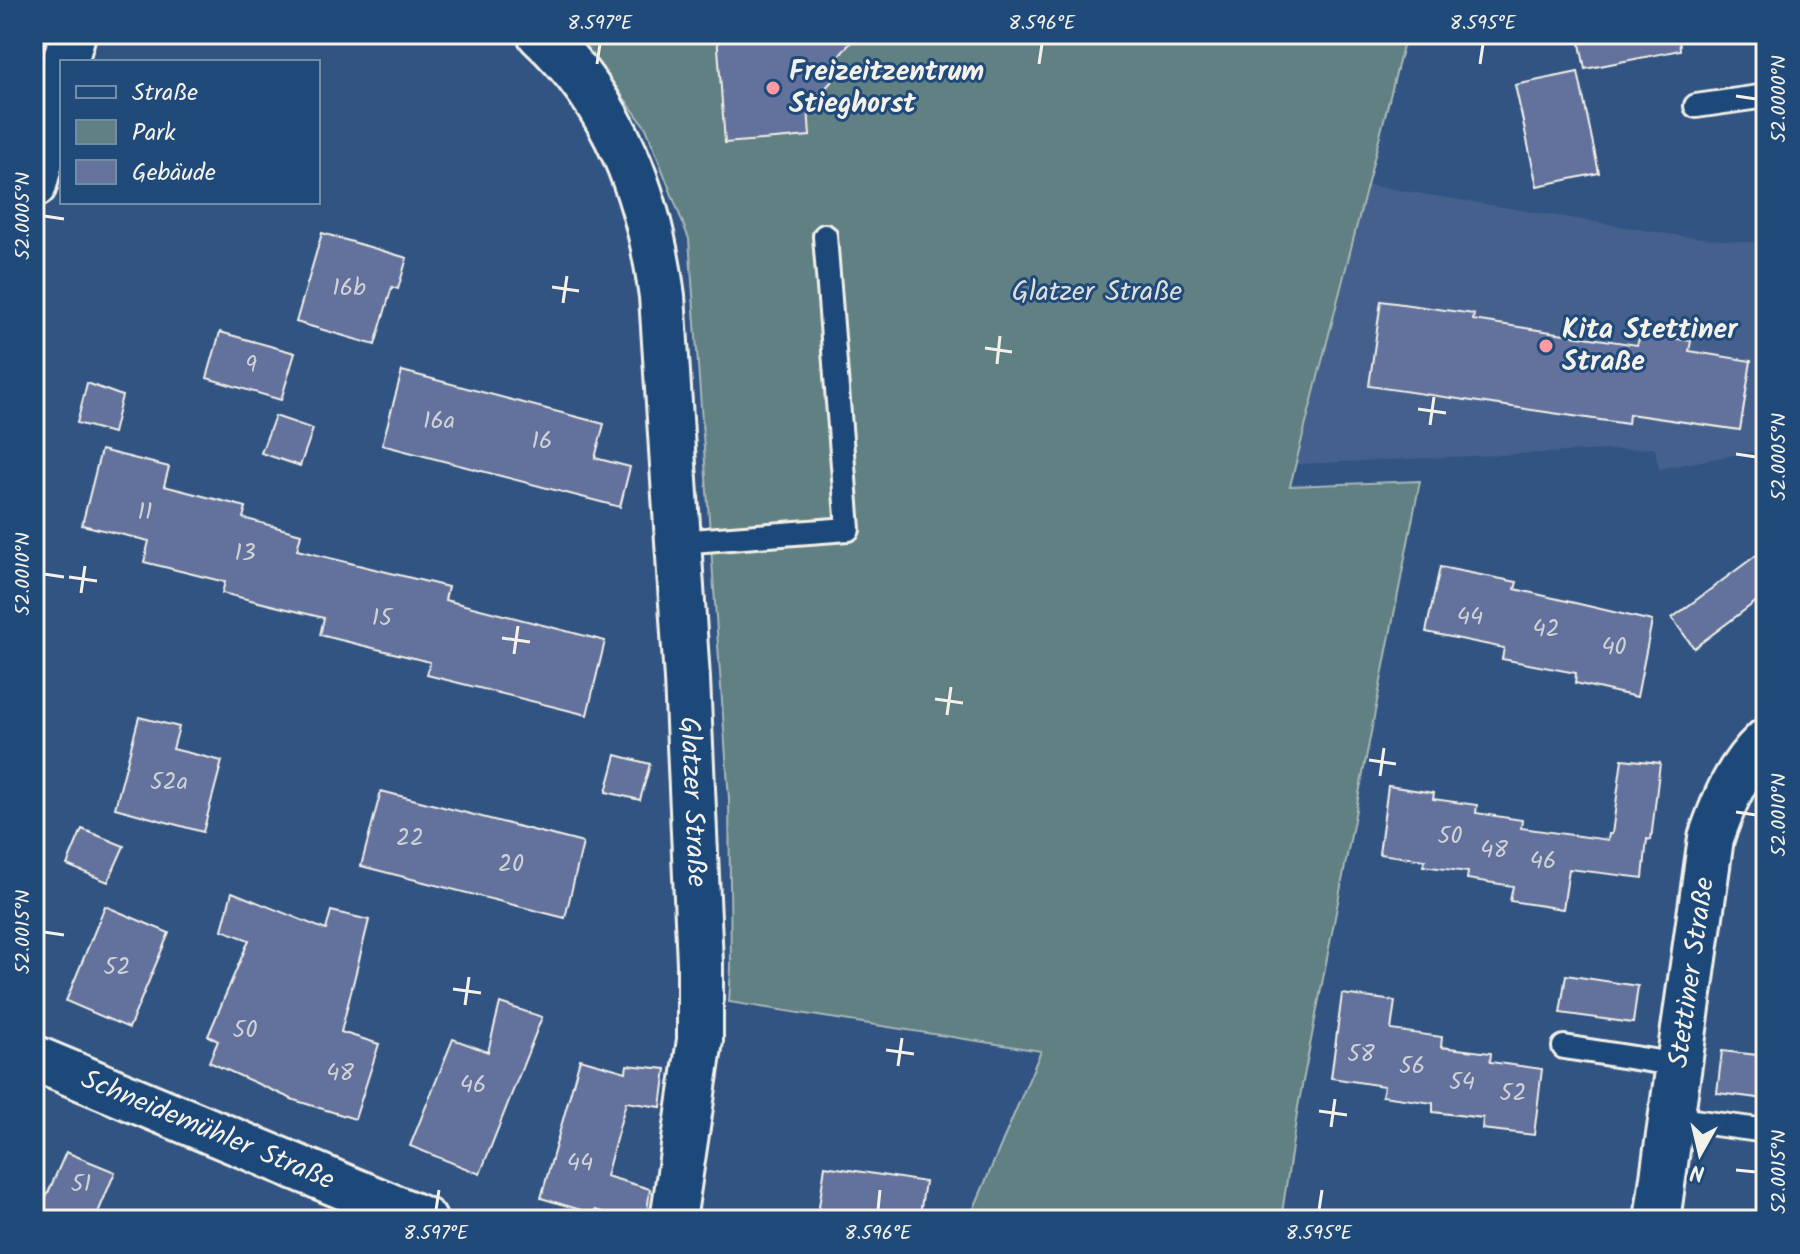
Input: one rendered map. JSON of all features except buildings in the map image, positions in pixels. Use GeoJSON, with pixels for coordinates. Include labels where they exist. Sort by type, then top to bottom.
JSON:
{"type":"FeatureCollection","features":[{"type":"Feature","properties":{"kind":"street"},"geometry":{"type":"LineString","coordinates":[[66,60],[73,34]]}},
{"type":"Feature","properties":{"kind":"street","name":"Glatzer Straße"},"geometry":{"type":"LineString","coordinates":[[540,34],[560,52],[602,106],[628,156],[647,211],[662,296],[679,542],[700,947],[700,1040],[673,1220]]}},
{"type":"Feature","properties":{"kind":"street"},"geometry":{"type":"LineString","coordinates":[[34,185],[60,83]]}},
{"type":"Feature","properties":{"kind":"street","name":"Stettiner Straße"},"geometry":{"type":"LineString","coordinates":[[1657,1220],[1711,838],[1737,775],[1766,741]]}},
{"type":"Feature","properties":{"kind":"street","name":"Schneidemühler Straße"},"geometry":{"type":"LineString","coordinates":[[34,1058],[424,1220]]}},
{"type":"Feature","properties":{"kind":"lane"},"geometry":{"type":"LineString","coordinates":[[1696,106],[1766,96]]}},
{"type":"Feature","properties":{"kind":"lane"},"geometry":{"type":"LineString","coordinates":[[679,542],[848,529],[825,236]]}},
{"type":"Feature","properties":{"kind":"lane"},"geometry":{"type":"LineString","coordinates":[[1564,1047],[1679,1065]]}},
{"type":"Feature","properties":{"kind":"lane"},"geometry":{"type":"LineString","coordinates":[[1671,1118],[1766,1131]]}},
{"type":"Feature","properties":{"kind":"shaded area","name":"Kita Stettiner Straße"},"geometry":{"type":"Polygon","coordinates":[[[1368,185],[1681,236],[1766,244],[1766,449],[1659,469],[1655,448],[1297,464],[1368,185]]]}},
{"type":"Feature","properties":{"kind":"green space"},"geometry":{"type":"Polygon","coordinates":[[[573,34],[1406,34],[1290,486],[1420,481],[1298,1107],[1281,1220],[969,1220],[1041,1051],[729,1002],[729,799],[689,239],[646,128],[573,34]]]}},
{"type":"Feature","properties":{"kind":"place","name":"Freizeitzentrum Stieghorst"},"geometry":{"type":"Point","coordinates":[773,88]}},
{"type":"Feature","properties":{"kind":"place","name":"Kita Stettiner Straße"},"geometry":{"type":"Point","coordinates":[1546,346]}}]}
